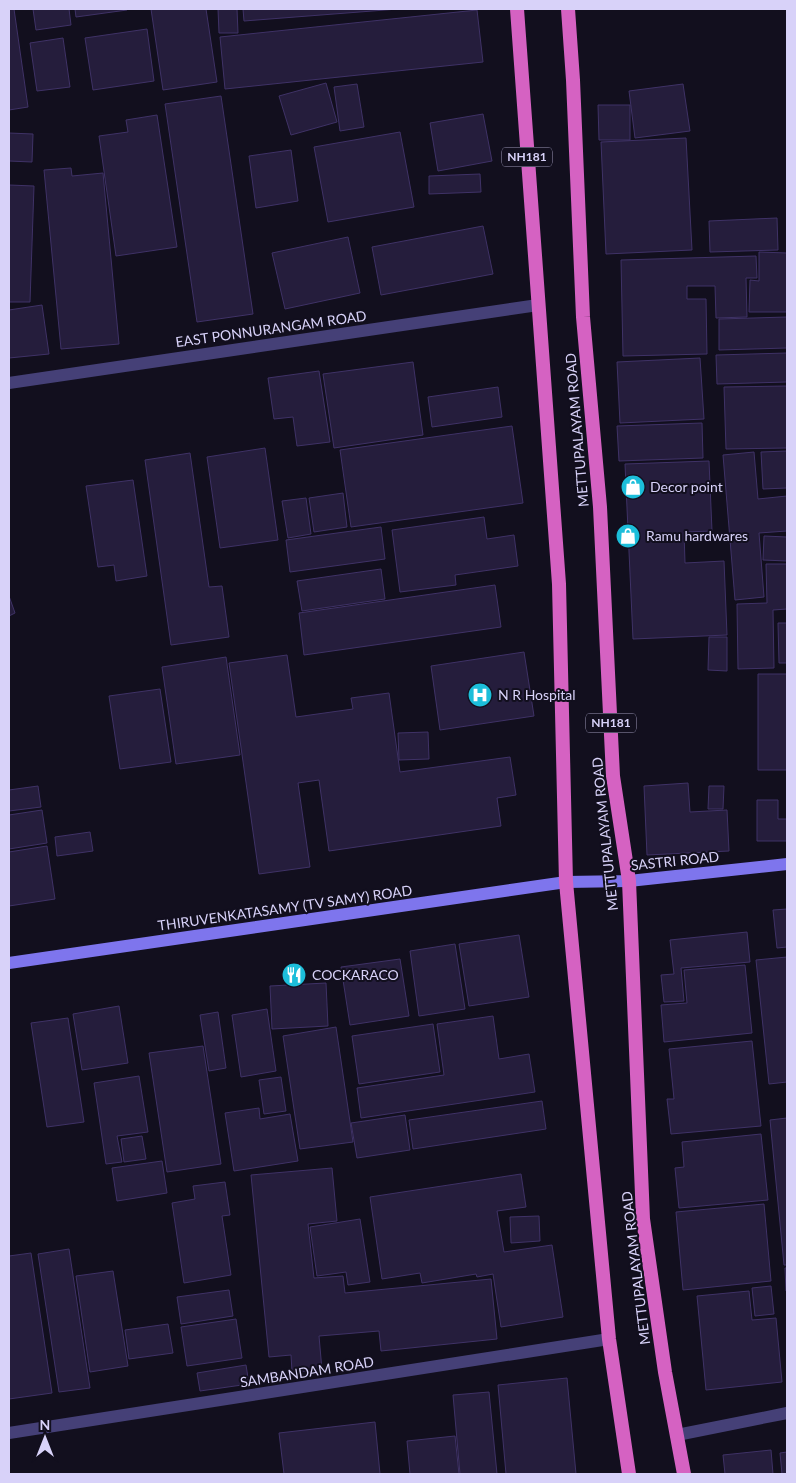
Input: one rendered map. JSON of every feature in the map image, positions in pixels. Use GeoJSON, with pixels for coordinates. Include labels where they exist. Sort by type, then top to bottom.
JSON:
{"type":"FeatureCollection","features":[{"type":"Feature","properties":{"kind":"highway","name":"NH181"},"geometry":{"type":"LineString","coordinates":[[516,9],[538,305]]}},
{"type":"Feature","properties":{"kind":"highway","name":"METTUPALAYAM ROAD"},"geometry":{"type":"LineString","coordinates":[[568,9],[573,80],[583,317],[600,507],[613,776],[629,881],[643,1219],[665,1372],[684,1474]]}},
{"type":"Feature","properties":{"kind":"highway","name":"METTUPALAYAM ROAD"},"geometry":{"type":"LineString","coordinates":[[538,305],[559,584],[566,882],[609,1339],[629,1474]]}},
{"type":"Feature","properties":{"kind":"main road","name":"SASTRI ROAD"},"geometry":{"type":"LineString","coordinates":[[566,882],[629,881],[787,864]]}},
{"type":"Feature","properties":{"kind":"main road","name":"THIRUVENKATASAMY (TV SAMY) ROAD"},"geometry":{"type":"LineString","coordinates":[[9,963],[566,882]]}},
{"type":"Feature","properties":{"kind":"street","name":"EAST PONNURANGAM ROAD"},"geometry":{"type":"LineString","coordinates":[[9,383],[538,305]]}},
{"type":"Feature","properties":{"kind":"street","name":"SAMBANDAM ROAD"},"geometry":{"type":"LineString","coordinates":[[9,1434],[609,1339]]}},
{"type":"Feature","properties":{"kind":"street"},"geometry":{"type":"LineString","coordinates":[[677,1435],[787,1413]]}},
{"type":"Feature","properties":{"kind":"building"},"geometry":{"type":"Polygon","coordinates":[[[9,9],[14,9],[28,107],[9,110],[9,9]]]}},
{"type":"Feature","properties":{"kind":"building"},"geometry":{"type":"Polygon","coordinates":[[[33,9],[69,9],[71,25],[36,30],[33,9]]]}},
{"type":"Feature","properties":{"kind":"building"},"geometry":{"type":"Polygon","coordinates":[[[75,9],[127,9],[127,10],[76,17],[75,9]]]}},
{"type":"Feature","properties":{"kind":"building"},"geometry":{"type":"Polygon","coordinates":[[[151,9],[206,9],[217,82],[163,90],[151,9]]]}},
{"type":"Feature","properties":{"kind":"building"},"geometry":{"type":"Polygon","coordinates":[[[218,9],[237,9],[238,33],[219,33],[218,9]]]}},
{"type":"Feature","properties":{"kind":"building"},"geometry":{"type":"Polygon","coordinates":[[[243,9],[398,9],[244,21],[243,9]]]}},
{"type":"Feature","properties":{"kind":"building"},"geometry":{"type":"Polygon","coordinates":[[[477,10],[483,62],[225,89],[220,37],[477,10]]]}},
{"type":"Feature","properties":{"kind":"building"},"geometry":{"type":"Polygon","coordinates":[[[147,29],[154,81],[93,90],[85,38],[147,29]]]}},
{"type":"Feature","properties":{"kind":"building"},"geometry":{"type":"Polygon","coordinates":[[[63,38],[70,87],[37,91],[30,43],[63,38]]]}},
{"type":"Feature","properties":{"kind":"building"},"geometry":{"type":"Polygon","coordinates":[[[326,83],[337,122],[291,135],[279,96],[326,83]]]}},
{"type":"Feature","properties":{"kind":"building"},"geometry":{"type":"Polygon","coordinates":[[[357,84],[364,127],[340,131],[334,87],[357,84]]]}},
{"type":"Feature","properties":{"kind":"building"},"geometry":{"type":"Polygon","coordinates":[[[683,84],[690,131],[635,138],[629,91],[683,84]]]}},
{"type":"Feature","properties":{"kind":"building"},"geometry":{"type":"Polygon","coordinates":[[[221,96],[253,314],[197,322],[165,104],[221,96]]]}},
{"type":"Feature","properties":{"kind":"building"},"geometry":{"type":"Polygon","coordinates":[[[598,105],[630,105],[630,140],[599,140],[598,105]]]}},
{"type":"Feature","properties":{"kind":"building"},"geometry":{"type":"Polygon","coordinates":[[[483,114],[492,161],[438,171],[430,123],[483,114]]]}},
{"type":"Feature","properties":{"kind":"building"},"geometry":{"type":"Polygon","coordinates":[[[157,115],[177,247],[116,256],[99,136],[128,132],[126,120],[157,115]]]}},
{"type":"Feature","properties":{"kind":"building"},"geometry":{"type":"Polygon","coordinates":[[[400,132],[414,207],[328,222],[314,147],[400,132]]]}},
{"type":"Feature","properties":{"kind":"building"},"geometry":{"type":"Polygon","coordinates":[[[9,133],[33,134],[32,162],[9,161],[9,133]]]}},
{"type":"Feature","properties":{"kind":"building"},"geometry":{"type":"Polygon","coordinates":[[[686,138],[692,250],[606,254],[601,142],[686,138]]]}},
{"type":"Feature","properties":{"kind":"building"},"geometry":{"type":"Polygon","coordinates":[[[291,150],[298,201],[256,208],[249,156],[291,150]]]}},
{"type":"Feature","properties":{"kind":"building"},"geometry":{"type":"Polygon","coordinates":[[[71,168],[72,176],[103,173],[119,344],[61,349],[44,170],[71,168]]]}},
{"type":"Feature","properties":{"kind":"building"},"geometry":{"type":"Polygon","coordinates":[[[480,174],[481,192],[429,194],[429,176],[480,174]]]}},
{"type":"Feature","properties":{"kind":"building"},"geometry":{"type":"Polygon","coordinates":[[[9,185],[34,186],[30,302],[9,302],[9,185]]]}},
{"type":"Feature","properties":{"kind":"building"},"geometry":{"type":"Polygon","coordinates":[[[777,218],[778,250],[710,252],[709,221],[777,218]]]}},
{"type":"Feature","properties":{"kind":"building"},"geometry":{"type":"Polygon","coordinates":[[[483,226],[493,274],[381,295],[372,247],[483,226]]]}},
{"type":"Feature","properties":{"kind":"building"},"geometry":{"type":"Polygon","coordinates":[[[348,237],[360,293],[285,309],[272,253],[348,237]]]}},
{"type":"Feature","properties":{"kind":"building"},"geometry":{"type":"Polygon","coordinates":[[[759,252],[787,253],[787,312],[749,312],[750,280],[759,281],[759,252]]]}},
{"type":"Feature","properties":{"kind":"building"},"geometry":{"type":"Polygon","coordinates":[[[756,256],[757,278],[746,278],[747,317],[716,318],[715,286],[687,286],[687,299],[706,299],[707,354],[623,356],[621,260],[756,256]]]}},
{"type":"Feature","properties":{"kind":"building"},"geometry":{"type":"Polygon","coordinates":[[[42,305],[49,354],[9,358],[9,310],[42,305]]]}},
{"type":"Feature","properties":{"kind":"building"},"geometry":{"type":"Polygon","coordinates":[[[787,317],[787,348],[719,350],[719,319],[787,317]]]}},
{"type":"Feature","properties":{"kind":"building"},"geometry":{"type":"Polygon","coordinates":[[[787,353],[787,382],[717,384],[716,355],[787,353]]]}},
{"type":"Feature","properties":{"kind":"building"},"geometry":{"type":"Polygon","coordinates":[[[700,358],[704,419],[620,423],[617,362],[700,358]]]}},
{"type":"Feature","properties":{"kind":"building"},"geometry":{"type":"Polygon","coordinates":[[[413,362],[423,435],[334,448],[323,374],[413,362]]]}},
{"type":"Feature","properties":{"kind":"building"},"geometry":{"type":"Polygon","coordinates":[[[319,371],[330,442],[297,446],[293,417],[274,419],[268,378],[319,371]]]}},
{"type":"Feature","properties":{"kind":"building"},"geometry":{"type":"Polygon","coordinates":[[[787,386],[787,448],[726,449],[724,387],[787,386]]]}},
{"type":"Feature","properties":{"kind":"building"},"geometry":{"type":"Polygon","coordinates":[[[498,387],[502,417],[432,427],[428,397],[498,387]]]}},
{"type":"Feature","properties":{"kind":"building"},"geometry":{"type":"Polygon","coordinates":[[[702,423],[703,458],[619,461],[617,426],[702,423]]]}},
{"type":"Feature","properties":{"kind":"building"},"geometry":{"type":"Polygon","coordinates":[[[512,426],[523,503],[351,527],[340,450],[512,426]]]}},
{"type":"Feature","properties":{"kind":"building"},"geometry":{"type":"Polygon","coordinates":[[[265,448],[278,540],[220,548],[207,457],[265,448]]]}},
{"type":"Feature","properties":{"kind":"building"},"geometry":{"type":"Polygon","coordinates":[[[787,451],[787,488],[763,489],[761,452],[787,451]]]}},
{"type":"Feature","properties":{"kind":"building"},"geometry":{"type":"Polygon","coordinates":[[[754,452],[758,499],[787,496],[787,531],[759,533],[764,597],[735,600],[723,455],[754,452]]]}},
{"type":"Feature","properties":{"kind":"building"},"geometry":{"type":"Polygon","coordinates":[[[190,453],[209,587],[222,586],[229,637],[171,645],[145,460],[190,453]]]}},
{"type":"Feature","properties":{"kind":"building"},"geometry":{"type":"Polygon","coordinates":[[[709,461],[712,531],[684,532],[685,563],[724,561],[727,635],[633,639],[625,464],[709,461]]]}},
{"type":"Feature","properties":{"kind":"building"},"geometry":{"type":"Polygon","coordinates":[[[133,480],[147,576],[116,581],[114,565],[98,567],[86,486],[133,480]]]}},
{"type":"Feature","properties":{"kind":"building"},"geometry":{"type":"Polygon","coordinates":[[[343,493],[347,527],[314,532],[309,498],[343,493]]]}},
{"type":"Feature","properties":{"kind":"building"},"geometry":{"type":"Polygon","coordinates":[[[306,498],[311,534],[288,538],[282,501],[306,498]]]}},
{"type":"Feature","properties":{"kind":"building"},"geometry":{"type":"Polygon","coordinates":[[[484,517],[487,539],[514,535],[518,566],[455,575],[456,585],[400,592],[392,530],[484,517]]]}},
{"type":"Feature","properties":{"kind":"building"},"geometry":{"type":"Polygon","coordinates":[[[381,527],[385,559],[290,572],[286,540],[381,527]]]}},
{"type":"Feature","properties":{"kind":"building"},"geometry":{"type":"Polygon","coordinates":[[[764,536],[787,537],[787,561],[763,560],[764,536]]]}},
{"type":"Feature","properties":{"kind":"building"},"geometry":{"type":"Polygon","coordinates":[[[766,564],[787,564],[787,609],[773,610],[774,668],[738,669],[737,604],[767,603],[766,564]]]}},
{"type":"Feature","properties":{"kind":"building"},"geometry":{"type":"Polygon","coordinates":[[[381,569],[385,599],[302,611],[297,581],[381,569]]]}},
{"type":"Feature","properties":{"kind":"building"},"geometry":{"type":"Polygon","coordinates":[[[495,585],[501,627],[304,655],[299,613],[495,585]]]}},
{"type":"Feature","properties":{"kind":"building"},"geometry":{"type":"Polygon","coordinates":[[[9,596],[15,613],[9,616],[9,596]]]}},
{"type":"Feature","properties":{"kind":"building"},"geometry":{"type":"Polygon","coordinates":[[[778,623],[787,623],[787,663],[779,663],[778,623]]]}},
{"type":"Feature","properties":{"kind":"building"},"geometry":{"type":"Polygon","coordinates":[[[709,637],[727,637],[727,671],[708,670],[709,637]]]}},
{"type":"Feature","properties":{"kind":"building"},"geometry":{"type":"Polygon","coordinates":[[[524,652],[534,716],[440,730],[431,666],[524,652]]]}},
{"type":"Feature","properties":{"kind":"building"},"geometry":{"type":"Polygon","coordinates":[[[287,655],[296,717],[353,709],[351,698],[389,693],[400,772],[510,757],[516,795],[497,798],[501,826],[329,851],[319,780],[298,783],[310,867],[259,874],[229,663],[287,655]]]}},
{"type":"Feature","properties":{"kind":"building"},"geometry":{"type":"Polygon","coordinates":[[[226,657],[240,755],[176,764],[162,667],[226,657]]]}},
{"type":"Feature","properties":{"kind":"building"},"geometry":{"type":"Polygon","coordinates":[[[758,674],[787,674],[787,770],[758,770],[758,674]]]}},
{"type":"Feature","properties":{"kind":"building"},"geometry":{"type":"Polygon","coordinates":[[[160,689],[171,762],[120,769],[109,696],[160,689]]]}},
{"type":"Feature","properties":{"kind":"building"},"geometry":{"type":"Polygon","coordinates":[[[428,732],[429,759],[399,760],[398,733],[428,732]]]}},
{"type":"Feature","properties":{"kind":"building"},"geometry":{"type":"Polygon","coordinates":[[[688,783],[690,812],[727,810],[729,851],[647,855],[644,786],[688,783]]]}},
{"type":"Feature","properties":{"kind":"building"},"geometry":{"type":"Polygon","coordinates":[[[38,786],[41,807],[9,811],[9,790],[38,786]]]}},
{"type":"Feature","properties":{"kind":"building"},"geometry":{"type":"Polygon","coordinates":[[[709,786],[724,786],[723,809],[708,809],[709,786]]]}},
{"type":"Feature","properties":{"kind":"building"},"geometry":{"type":"Polygon","coordinates":[[[757,800],[778,800],[778,819],[787,819],[787,841],[757,841],[757,800]]]}},
{"type":"Feature","properties":{"kind":"building"},"geometry":{"type":"Polygon","coordinates":[[[42,810],[47,843],[9,849],[9,815],[42,810]]]}},
{"type":"Feature","properties":{"kind":"building"},"geometry":{"type":"Polygon","coordinates":[[[90,832],[93,851],[57,856],[55,837],[90,832]]]}},
{"type":"Feature","properties":{"kind":"building"},"geometry":{"type":"Polygon","coordinates":[[[47,846],[55,899],[9,906],[9,852],[47,846]]]}},
{"type":"Feature","properties":{"kind":"building"},"geometry":{"type":"Polygon","coordinates":[[[787,909],[787,947],[777,948],[773,910],[787,909]]]}},
{"type":"Feature","properties":{"kind":"building"},"geometry":{"type":"Polygon","coordinates":[[[747,932],[750,962],[681,968],[684,1001],[664,1002],[661,975],[674,974],[670,940],[747,932]]]}},
{"type":"Feature","properties":{"kind":"building"},"geometry":{"type":"Polygon","coordinates":[[[519,935],[529,997],[469,1006],[459,944],[519,935]]]}},
{"type":"Feature","properties":{"kind":"building"},"geometry":{"type":"Polygon","coordinates":[[[455,944],[465,1009],[419,1016],[410,951],[455,944]]]}},
{"type":"Feature","properties":{"kind":"building"},"geometry":{"type":"Polygon","coordinates":[[[787,957],[787,1082],[769,1084],[756,960],[787,957]]]}},
{"type":"Feature","properties":{"kind":"building"},"geometry":{"type":"Polygon","coordinates":[[[400,959],[409,1016],[350,1025],[341,967],[400,959]]]}},
{"type":"Feature","properties":{"kind":"building"},"geometry":{"type":"Polygon","coordinates":[[[745,965],[752,1033],[664,1042],[661,1005],[687,1003],[684,970],[745,965]]]}},
{"type":"Feature","properties":{"kind":"building"},"geometry":{"type":"Polygon","coordinates":[[[326,983],[328,1026],[272,1029],[270,986],[326,983]]]}},
{"type":"Feature","properties":{"kind":"building"},"geometry":{"type":"Polygon","coordinates":[[[119,1006],[128,1063],[82,1070],[73,1014],[119,1006]]]}},
{"type":"Feature","properties":{"kind":"building"},"geometry":{"type":"Polygon","coordinates":[[[267,1009],[276,1071],[241,1077],[232,1015],[267,1009]]]}},
{"type":"Feature","properties":{"kind":"building"},"geometry":{"type":"Polygon","coordinates":[[[218,1012],[226,1068],[209,1071],[200,1015],[218,1012]]]}},
{"type":"Feature","properties":{"kind":"building"},"geometry":{"type":"Polygon","coordinates":[[[493,1016],[499,1059],[529,1054],[535,1092],[361,1118],[357,1088],[444,1075],[437,1024],[493,1016]]]}},
{"type":"Feature","properties":{"kind":"building"},"geometry":{"type":"Polygon","coordinates":[[[68,1018],[84,1122],[47,1127],[31,1023],[68,1018]]]}},
{"type":"Feature","properties":{"kind":"building"},"geometry":{"type":"Polygon","coordinates":[[[433,1024],[440,1072],[359,1084],[352,1036],[433,1024]]]}},
{"type":"Feature","properties":{"kind":"building"},"geometry":{"type":"Polygon","coordinates":[[[336,1027],[353,1142],[300,1149],[283,1036],[336,1027]]]}},
{"type":"Feature","properties":{"kind":"building"},"geometry":{"type":"Polygon","coordinates":[[[752,1041],[761,1126],[671,1134],[667,1099],[674,1099],[669,1049],[752,1041]]]}},
{"type":"Feature","properties":{"kind":"building"},"geometry":{"type":"Polygon","coordinates":[[[203,1046],[221,1164],[167,1172],[149,1053],[203,1046]]]}},
{"type":"Feature","properties":{"kind":"building"},"geometry":{"type":"Polygon","coordinates":[[[139,1076],[148,1132],[117,1136],[122,1162],[106,1164],[94,1083],[139,1076]]]}},
{"type":"Feature","properties":{"kind":"building"},"geometry":{"type":"Polygon","coordinates":[[[281,1077],[286,1111],[264,1114],[259,1080],[281,1077]]]}},
{"type":"Feature","properties":{"kind":"building"},"geometry":{"type":"Polygon","coordinates":[[[542,1101],[546,1129],[413,1149],[409,1120],[542,1101]]]}},
{"type":"Feature","properties":{"kind":"building"},"geometry":{"type":"Polygon","coordinates":[[[259,1108],[260,1119],[290,1114],[298,1161],[234,1171],[225,1113],[259,1108]]]}},
{"type":"Feature","properties":{"kind":"building"},"geometry":{"type":"Polygon","coordinates":[[[405,1115],[410,1150],[357,1158],[351,1123],[405,1115]]]}},
{"type":"Feature","properties":{"kind":"building"},"geometry":{"type":"Polygon","coordinates":[[[787,1118],[787,1265],[784,1265],[770,1120],[787,1118]]]}},
{"type":"Feature","properties":{"kind":"building"},"geometry":{"type":"Polygon","coordinates":[[[761,1134],[768,1200],[679,1208],[675,1168],[684,1167],[682,1142],[761,1134]]]}},
{"type":"Feature","properties":{"kind":"building"},"geometry":{"type":"Polygon","coordinates":[[[142,1136],[146,1159],[124,1162],[121,1139],[142,1136]]]}},
{"type":"Feature","properties":{"kind":"building"},"geometry":{"type":"Polygon","coordinates":[[[162,1161],[167,1193],[117,1201],[112,1168],[162,1161]]]}},
{"type":"Feature","properties":{"kind":"building"},"geometry":{"type":"Polygon","coordinates":[[[332,1168],[337,1221],[308,1224],[314,1278],[343,1276],[345,1293],[491,1279],[497,1339],[381,1351],[379,1331],[319,1336],[322,1370],[292,1372],[291,1355],[269,1357],[251,1175],[332,1168]]]}},
{"type":"Feature","properties":{"kind":"building"},"geometry":{"type":"Polygon","coordinates":[[[521,1174],[526,1207],[497,1211],[504,1252],[552,1245],[563,1317],[501,1327],[493,1274],[477,1277],[476,1274],[422,1283],[420,1273],[382,1279],[370,1197],[521,1174]]]}},
{"type":"Feature","properties":{"kind":"building"},"geometry":{"type":"Polygon","coordinates":[[[225,1182],[230,1215],[222,1216],[231,1275],[184,1283],[172,1203],[195,1199],[193,1186],[225,1182]]]}},
{"type":"Feature","properties":{"kind":"building"},"geometry":{"type":"Polygon","coordinates":[[[764,1204],[771,1281],[683,1290],[676,1212],[764,1204]]]}},
{"type":"Feature","properties":{"kind":"building"},"geometry":{"type":"Polygon","coordinates":[[[539,1216],[540,1241],[511,1243],[510,1217],[539,1216]]]}},
{"type":"Feature","properties":{"kind":"building"},"geometry":{"type":"Polygon","coordinates":[[[360,1219],[370,1282],[348,1285],[346,1272],[317,1276],[310,1227],[360,1219]]]}},
{"type":"Feature","properties":{"kind":"building"},"geometry":{"type":"Polygon","coordinates":[[[69,1249],[90,1388],[59,1392],[38,1254],[69,1249]]]}},
{"type":"Feature","properties":{"kind":"building"},"geometry":{"type":"Polygon","coordinates":[[[31,1253],[52,1393],[9,1399],[9,1256],[31,1253]]]}},
{"type":"Feature","properties":{"kind":"building"},"geometry":{"type":"Polygon","coordinates":[[[785,1268],[787,1268],[787,1291],[786,1291],[785,1268]]]}},
{"type":"Feature","properties":{"kind":"building"},"geometry":{"type":"Polygon","coordinates":[[[113,1271],[128,1366],[90,1372],[76,1276],[113,1271]]]}},
{"type":"Feature","properties":{"kind":"building"},"geometry":{"type":"Polygon","coordinates":[[[771,1286],[774,1314],[755,1316],[752,1288],[771,1286]]]}},
{"type":"Feature","properties":{"kind":"building"},"geometry":{"type":"Polygon","coordinates":[[[229,1290],[233,1316],[181,1324],[177,1297],[229,1290]]]}},
{"type":"Feature","properties":{"kind":"building"},"geometry":{"type":"Polygon","coordinates":[[[749,1291],[752,1320],[776,1318],[782,1382],[706,1390],[697,1296],[749,1291]]]}},
{"type":"Feature","properties":{"kind":"building"},"geometry":{"type":"Polygon","coordinates":[[[236,1319],[242,1358],[187,1366],[181,1327],[236,1319]]]}},
{"type":"Feature","properties":{"kind":"building"},"geometry":{"type":"Polygon","coordinates":[[[168,1324],[173,1353],[129,1359],[125,1330],[168,1324]]]}},
{"type":"Feature","properties":{"kind":"building"},"geometry":{"type":"Polygon","coordinates":[[[246,1365],[249,1384],[200,1391],[197,1373],[246,1365]]]}},
{"type":"Feature","properties":{"kind":"building"},"geometry":{"type":"Polygon","coordinates":[[[567,1378],[576,1474],[506,1474],[498,1385],[567,1378]]]}},
{"type":"Feature","properties":{"kind":"building"},"geometry":{"type":"Polygon","coordinates":[[[489,1392],[497,1474],[460,1474],[453,1395],[489,1392]]]}},
{"type":"Feature","properties":{"kind":"building"},"geometry":{"type":"Polygon","coordinates":[[[375,1422],[380,1474],[284,1474],[279,1433],[375,1422]]]}},
{"type":"Feature","properties":{"kind":"building"},"geometry":{"type":"Polygon","coordinates":[[[455,1436],[459,1474],[410,1474],[407,1441],[455,1436]]]}},
{"type":"Feature","properties":{"kind":"building"},"geometry":{"type":"Polygon","coordinates":[[[771,1450],[773,1474],[725,1474],[723,1455],[771,1450]]]}},
{"type":"Feature","properties":{"kind":"building"},"geometry":{"type":"Polygon","coordinates":[[[787,1452],[787,1474],[782,1474],[780,1453],[787,1452]]]}},
{"type":"Feature","properties":{"kind":"place","name":"Decor point"},"geometry":{"type":"Point","coordinates":[633,487]}},
{"type":"Feature","properties":{"kind":"place","name":"Ramu hardwares"},"geometry":{"type":"Point","coordinates":[628,536]}},
{"type":"Feature","properties":{"kind":"place","name":"N R Hospital"},"geometry":{"type":"Point","coordinates":[480,695]}},
{"type":"Feature","properties":{"kind":"place","name":"COCKARACO"},"geometry":{"type":"Point","coordinates":[294,975]}}]}
